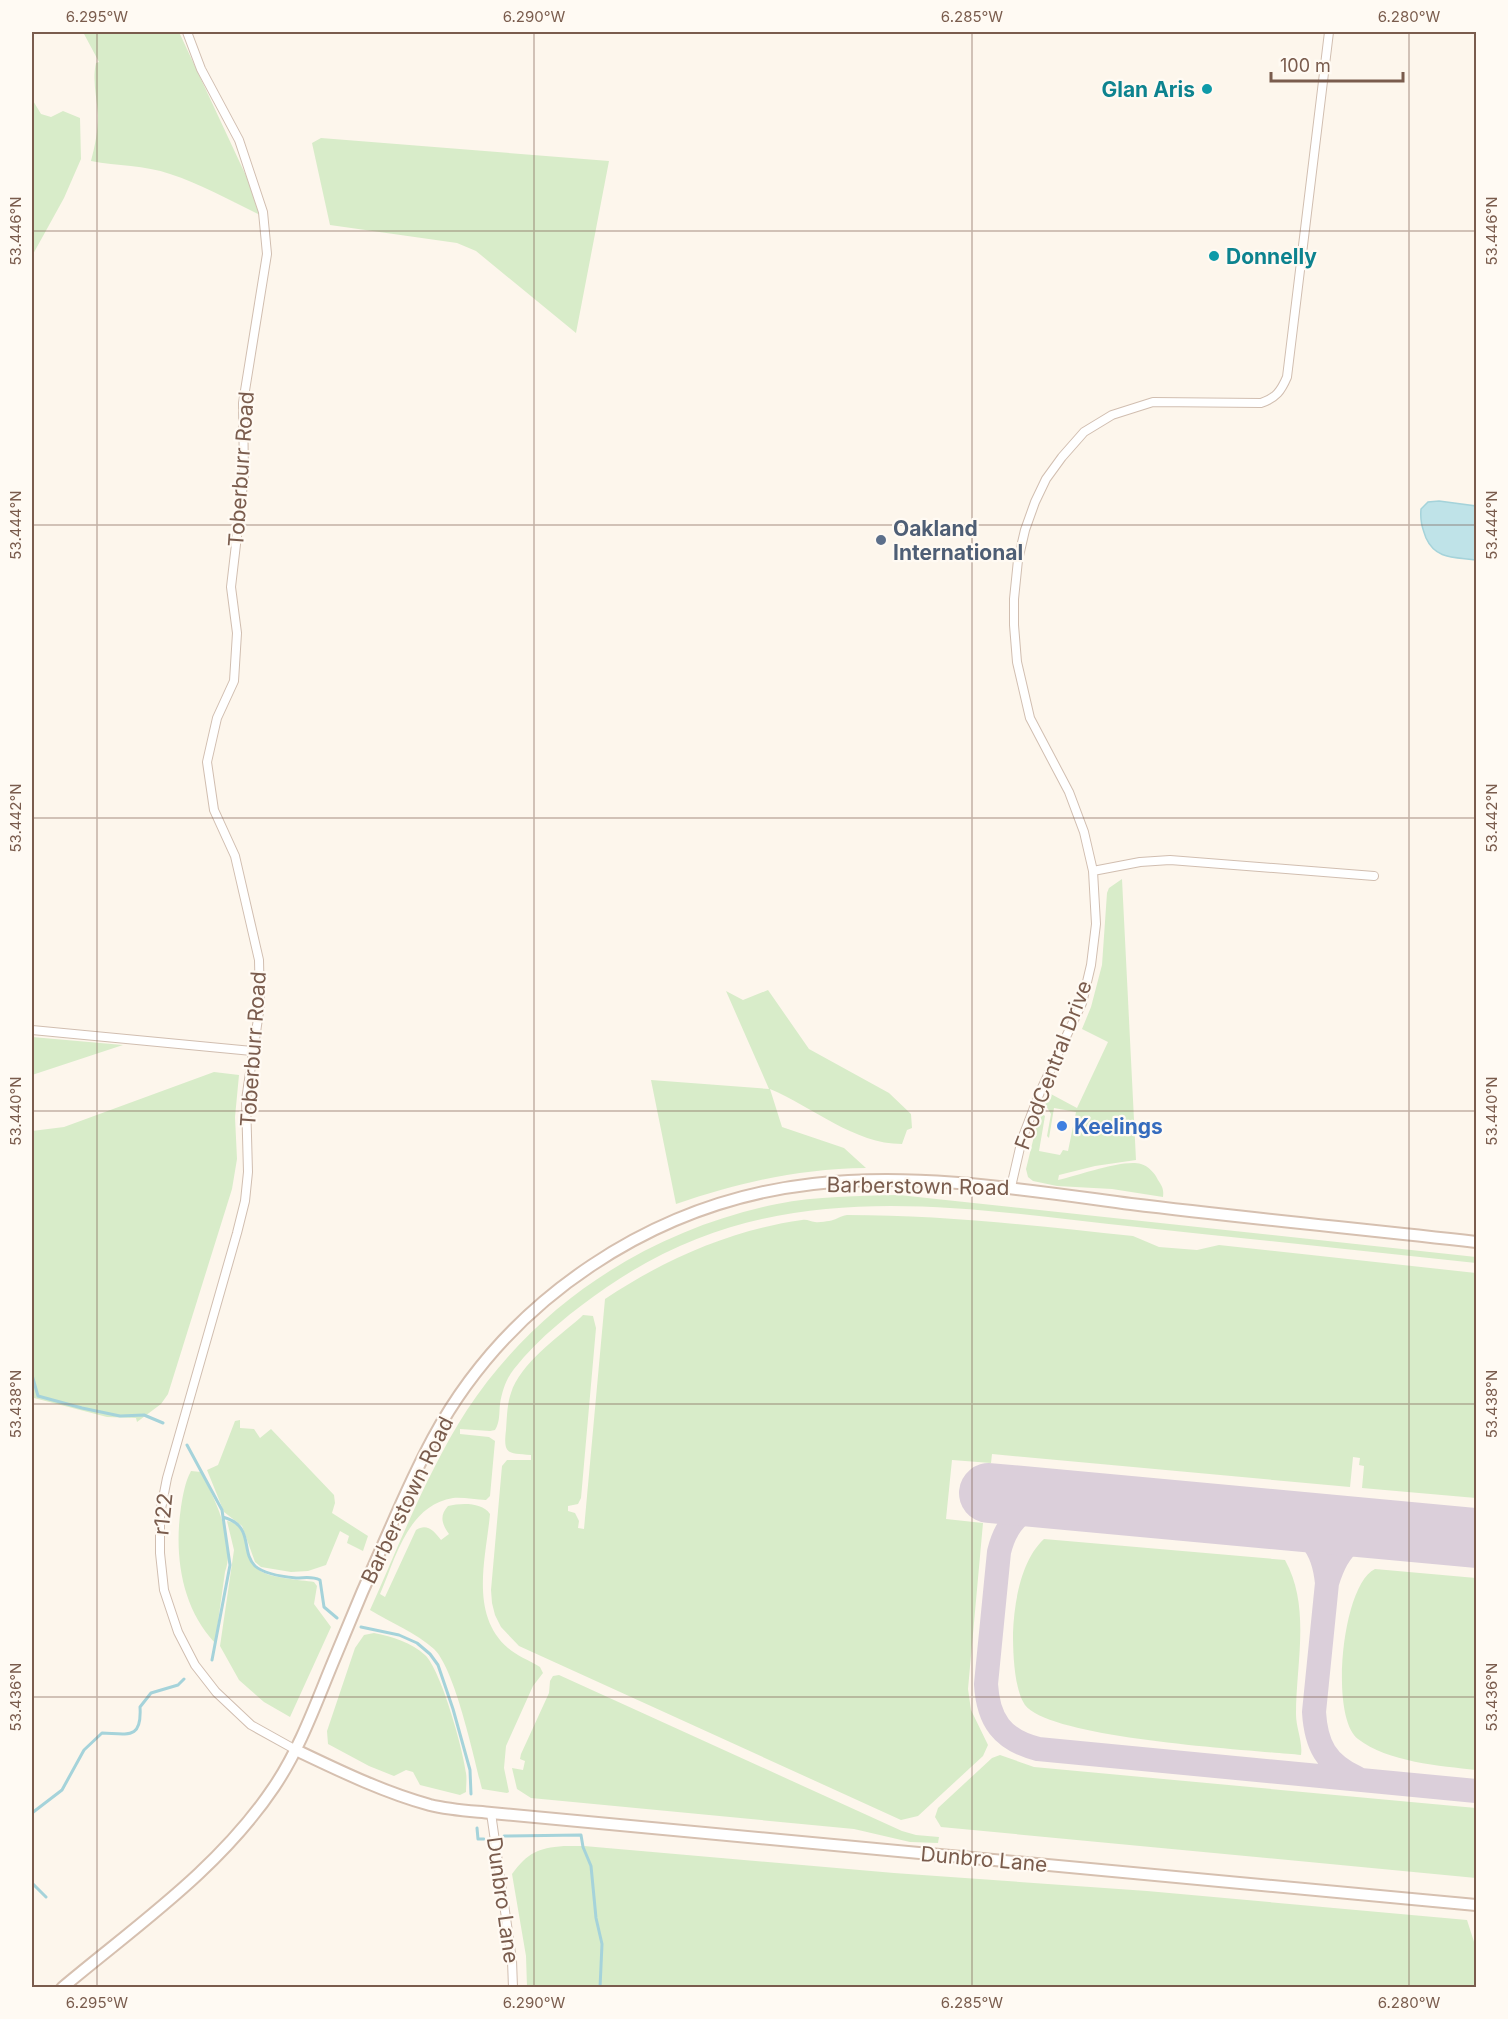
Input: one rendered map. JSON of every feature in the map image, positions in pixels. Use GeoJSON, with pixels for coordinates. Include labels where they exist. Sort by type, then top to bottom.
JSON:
{"type":"FeatureCollection","features":[{"type":"Feature","properties":{"kind":"main road","name":"Barberstown Road"},"geometry":{"type":"LineString","coordinates":[[62,1988],[199,1874],[242,1829],[261,1805],[296,1750],[353,1612],[433,1438],[484,1362],[508,1334],[568,1281],[654,1229],[729,1201],[775,1190],[853,1181],[936,1182],[1011,1187],[1131,1204],[1476,1242]]}},
{"type":"Feature","properties":{"kind":"main road","name":"Dunbro Lane"},"geometry":{"type":"LineString","coordinates":[[296,1750],[346,1775],[381,1789],[432,1805],[491,1814],[1476,1905]]}},
{"type":"Feature","properties":{"kind":"street","name":"Toberburr Road"},"geometry":{"type":"LineString","coordinates":[[187,32],[201,69],[239,140],[263,212],[267,254],[243,403],[244,476],[231,587],[237,633],[234,681],[217,718],[207,762],[214,810],[235,856],[259,960],[260,1005],[246,1100],[248,1173],[245,1201],[237,1233]]}},
{"type":"Feature","properties":{"kind":"street","name":"FoodCentral Drive"},"geometry":{"type":"LineString","coordinates":[[1011,1187],[1022,1139],[1040,1092],[1082,1003],[1088,984],[1096,924],[1093,871],[1084,832],[1069,792],[1030,718],[1017,662],[1014,600],[1024,530],[1038,494],[1062,457],[1084,432],[1112,415],[1153,402],[1261,403],[1273,399],[1281,391],[1287,377],[1329,32]]}},
{"type":"Feature","properties":{"kind":"street"},"geometry":{"type":"LineString","coordinates":[[1093,871],[1140,862],[1170,860],[1374,876]]}},
{"type":"Feature","properties":{"kind":"street"},"geometry":{"type":"LineString","coordinates":[[32,1030],[252,1051]]}},
{"type":"Feature","properties":{"kind":"street","name":"r122"},"geometry":{"type":"LineString","coordinates":[[237,1233],[167,1478],[160,1514],[160,1553],[164,1590],[178,1632],[195,1665],[216,1692],[251,1725],[296,1750]]}},
{"type":"Feature","properties":{"kind":"street","name":"Dunbro Lane"},"geometry":{"type":"LineString","coordinates":[[491,1814],[511,1950],[513,1988]]}},
{"type":"Feature","properties":{"kind":"green space"},"geometry":{"type":"Polygon","coordinates":[[[83,32],[179,32],[248,180],[260,215],[170,174],[151,169],[91,161],[98,115],[94,76],[96,63],[99,62],[83,32]]]}},
{"type":"Feature","properties":{"kind":"green space"},"geometry":{"type":"Polygon","coordinates":[[[32,99],[41,114],[51,117],[63,111],[80,118],[81,159],[64,198],[32,256],[32,99]]]}},
{"type":"Feature","properties":{"kind":"green space"},"geometry":{"type":"Polygon","coordinates":[[[321,138],[609,161],[576,333],[476,251],[457,243],[330,225],[312,143],[321,138]]]}},
{"type":"Feature","properties":{"kind":"green space"},"geometry":{"type":"Polygon","coordinates":[[[1122,879],[1136,1160],[1095,1166],[1059,1175],[1058,1180],[1112,1166],[1141,1164],[1155,1175],[1162,1188],[1163,1197],[1112,1189],[1057,1186],[1033,1181],[1028,1177],[1026,1169],[1040,1112],[1045,1116],[1039,1151],[1060,1155],[1063,1150],[1068,1151],[1076,1112],[1054,1108],[1049,1138],[1047,1136],[1051,1114],[1045,1104],[1049,1093],[1077,1108],[1108,1042],[1082,1029],[1091,1007],[1102,965],[1107,893],[1109,888],[1122,879]]]}},
{"type":"Feature","properties":{"kind":"green space"},"geometry":{"type":"Polygon","coordinates":[[[768,990],[809,1049],[889,1093],[911,1114],[912,1128],[907,1130],[902,1144],[867,1138],[770,1089],[782,1127],[844,1148],[866,1168],[816,1171],[770,1178],[723,1189],[676,1204],[651,1080],[769,1089],[726,991],[743,1000],[768,990]]]}},
{"type":"Feature","properties":{"kind":"green space"},"geometry":{"type":"Polygon","coordinates":[[[32,1037],[123,1045],[32,1075],[32,1037]]]}},
{"type":"Feature","properties":{"kind":"green space"},"geometry":{"type":"Polygon","coordinates":[[[214,1072],[239,1075],[235,1117],[237,1159],[232,1189],[168,1394],[161,1404],[137,1422],[136,1418],[107,1417],[34,1398],[32,1389],[32,1131],[64,1127],[214,1072]]]}},
{"type":"Feature","properties":{"kind":"green space"},"geometry":{"type":"Polygon","coordinates":[[[899,1195],[1476,1257],[1476,1263],[999,1212],[931,1207],[864,1206],[799,1212],[734,1226],[670,1251],[607,1287],[534,1346],[507,1381],[495,1430],[460,1429],[460,1434],[489,1437],[495,1441],[490,1496],[486,1500],[453,1498],[437,1503],[424,1511],[405,1536],[380,1594],[385,1597],[416,1530],[427,1528],[441,1540],[449,1534],[442,1520],[443,1513],[448,1506],[477,1505],[490,1514],[483,1585],[488,1619],[496,1634],[508,1648],[540,1667],[543,1673],[533,1686],[506,1746],[504,1768],[509,1792],[482,1789],[463,1715],[442,1659],[434,1649],[419,1638],[370,1610],[439,1458],[467,1410],[496,1371],[528,1336],[563,1304],[601,1276],[642,1252],[685,1232],[730,1216],[777,1204],[822,1198],[899,1195]]]}},
{"type":"Feature","properties":{"kind":"green space"},"geometry":{"type":"Polygon","coordinates":[[[847,1215],[955,1219],[1026,1225],[1133,1236],[1159,1247],[1197,1250],[1219,1245],[1476,1273],[1476,1498],[1362,1488],[1364,1466],[1359,1465],[1360,1458],[1353,1457],[1350,1487],[992,1454],[991,1463],[952,1460],[946,1519],[983,1523],[968,1689],[971,1710],[988,1745],[983,1756],[918,1816],[901,1820],[519,1646],[501,1627],[495,1615],[491,1590],[502,1466],[507,1460],[531,1460],[531,1455],[512,1453],[505,1444],[510,1397],[522,1372],[583,1315],[593,1316],[596,1328],[581,1498],[578,1504],[568,1506],[568,1511],[575,1513],[579,1521],[578,1528],[584,1529],[605,1299],[651,1271],[724,1239],[776,1225],[804,1220],[829,1221],[847,1215]]]}},
{"type":"Feature","properties":{"kind":"green space"},"geometry":{"type":"Polygon","coordinates":[[[240,1420],[240,1428],[254,1429],[260,1438],[271,1429],[334,1495],[335,1503],[332,1513],[368,1536],[363,1551],[347,1543],[349,1536],[340,1531],[326,1565],[308,1571],[291,1572],[261,1567],[255,1562],[242,1526],[224,1512],[207,1470],[218,1465],[235,1421],[240,1420]]]}},
{"type":"Feature","properties":{"kind":"green space"},"geometry":{"type":"Polygon","coordinates":[[[191,1471],[201,1472],[207,1483],[218,1508],[228,1548],[215,1643],[203,1629],[187,1597],[180,1561],[181,1507],[191,1471]]]}},
{"type":"Feature","properties":{"kind":"green space"},"geometry":{"type":"Polygon","coordinates":[[[227,1521],[240,1528],[254,1565],[259,1570],[277,1577],[314,1582],[317,1586],[314,1604],[331,1627],[290,1717],[264,1702],[239,1680],[220,1646],[234,1550],[227,1521]]]}},
{"type":"Feature","properties":{"kind":"green space"},"geometry":{"type":"Polygon","coordinates":[[[1044,1539],[1285,1560],[1293,1578],[1300,1616],[1296,1714],[1301,1755],[1199,1746],[1111,1734],[1042,1717],[1025,1705],[1018,1690],[1015,1670],[1013,1633],[1015,1609],[1024,1570],[1036,1548],[1044,1539]]]}},
{"type":"Feature","properties":{"kind":"green space"},"geometry":{"type":"Polygon","coordinates":[[[1375,1569],[1476,1578],[1476,1770],[1415,1762],[1384,1753],[1358,1739],[1349,1726],[1344,1705],[1342,1679],[1347,1624],[1354,1599],[1364,1580],[1375,1569]]]}},
{"type":"Feature","properties":{"kind":"green space"},"geometry":{"type":"Polygon","coordinates":[[[374,1633],[408,1643],[420,1650],[431,1663],[438,1676],[461,1747],[466,1773],[466,1792],[460,1795],[420,1785],[413,1772],[406,1770],[394,1776],[369,1766],[328,1744],[327,1731],[355,1648],[364,1635],[374,1633]]]}},
{"type":"Feature","properties":{"kind":"green space"},"geometry":{"type":"Polygon","coordinates":[[[559,1675],[902,1831],[939,1837],[938,1843],[910,1842],[854,1829],[531,1798],[517,1789],[512,1768],[523,1770],[525,1761],[520,1759],[521,1754],[549,1693],[550,1681],[553,1676],[559,1675]]]}},
{"type":"Feature","properties":{"kind":"green space"},"geometry":{"type":"Polygon","coordinates":[[[1000,1755],[1034,1767],[1476,1808],[1476,1878],[941,1827],[935,1817],[938,1808],[992,1758],[1000,1755]]]}},
{"type":"Feature","properties":{"kind":"green space"},"geometry":{"type":"Polygon","coordinates":[[[564,1846],[1147,1891],[1467,1920],[1476,1948],[1476,1987],[527,1987],[526,1956],[512,1874],[528,1856],[547,1848],[564,1846]]]}},
{"type":"Feature","properties":{"kind":"water"},"geometry":{"type":"Polygon","coordinates":[[[1439,501],[1476,506],[1476,560],[1447,556],[1430,545],[1422,527],[1421,509],[1428,502],[1439,501]]]}},
{"type":"Feature","properties":{"kind":"waterway"},"geometry":{"type":"LineString","coordinates":[[32,1375],[38,1396],[120,1416],[144,1415],[163,1423]]}},
{"type":"Feature","properties":{"kind":"waterway"},"geometry":{"type":"LineString","coordinates":[[187,1445],[222,1510],[230,1565],[212,1660]]}},
{"type":"Feature","properties":{"kind":"waterway"},"geometry":{"type":"LineString","coordinates":[[223,1517],[239,1526],[251,1560],[259,1569],[281,1576],[320,1580],[324,1607],[337,1618]]}},
{"type":"Feature","properties":{"kind":"waterway"},"geometry":{"type":"LineString","coordinates":[[361,1627],[399,1635],[417,1643],[430,1654],[438,1665],[470,1770],[471,1794]]}},
{"type":"Feature","properties":{"kind":"waterway"},"geometry":{"type":"LineString","coordinates":[[32,1813],[62,1790],[84,1750],[102,1733],[132,1733],[139,1725],[140,1707],[151,1693],[178,1685],[184,1679]]}},
{"type":"Feature","properties":{"kind":"waterway"},"geometry":{"type":"LineString","coordinates":[[477,1828],[478,1839],[484,1839]]}},
{"type":"Feature","properties":{"kind":"waterway"},"geometry":{"type":"LineString","coordinates":[[504,1836],[581,1835],[591,1866],[596,1918],[602,1944],[600,1988]]}},
{"type":"Feature","properties":{"kind":"waterway"},"geometry":{"type":"LineString","coordinates":[[32,1883],[46,1897]]}},
{"type":"Feature","properties":{"kind":"taxiway"},"geometry":{"type":"LineString","coordinates":[[1065,1500],[1041,1504],[1022,1513],[1008,1529],[999,1552],[986,1684],[990,1708],[999,1727],[1006,1734],[1038,1749],[1476,1791]]}},
{"type":"Feature","properties":{"kind":"taxiway"},"geometry":{"type":"LineString","coordinates":[[1272,1519],[1305,1534],[1318,1549],[1322,1558],[1327,1583],[1314,1712],[1315,1724],[1320,1744],[1330,1760],[1357,1778]]}},
{"type":"Feature","properties":{"kind":"taxiway"},"geometry":{"type":"LineString","coordinates":[[1327,1583],[1338,1557],[1352,1542],[1371,1534],[1399,1531]]}},
{"type":"Feature","properties":{"kind":"runway"},"geometry":{"type":"LineString","coordinates":[[989,1493],[1476,1538]]}},
{"type":"Feature","properties":{"kind":"place","name":"Glan Aris"},"geometry":{"type":"Point","coordinates":[1207,89]}},
{"type":"Feature","properties":{"kind":"place","name":"Donnelly"},"geometry":{"type":"Point","coordinates":[1214,256]}},
{"type":"Feature","properties":{"kind":"place","name":"Oakland International"},"geometry":{"type":"Point","coordinates":[881,540]}},
{"type":"Feature","properties":{"kind":"place","name":"Keelings"},"geometry":{"type":"Point","coordinates":[1062,1126]}}]}
